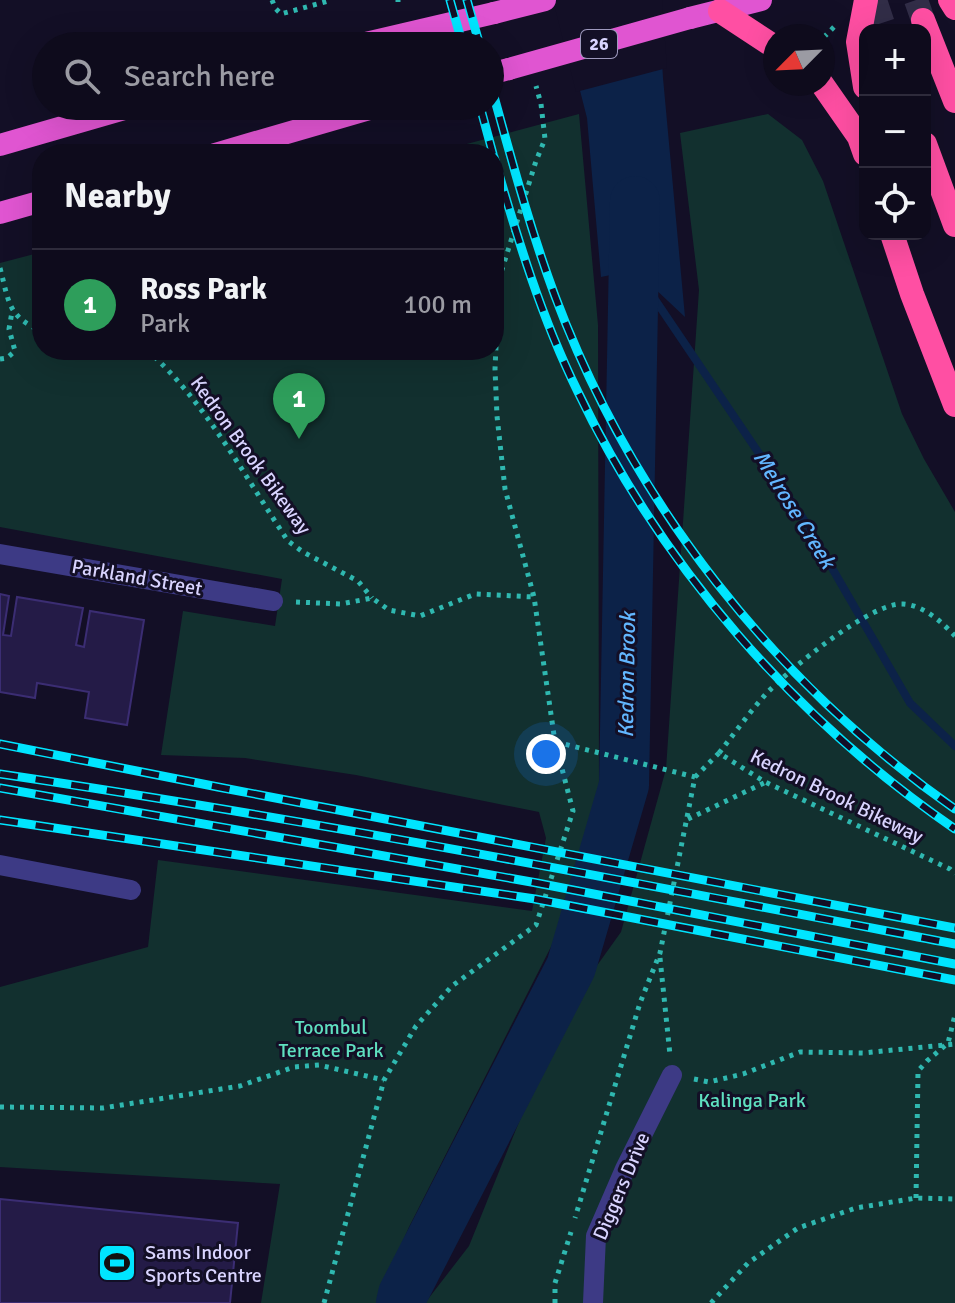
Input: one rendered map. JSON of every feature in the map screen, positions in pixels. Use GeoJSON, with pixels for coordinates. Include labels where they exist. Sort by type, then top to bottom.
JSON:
{"type":"FeatureCollection","features":[{"type":"Feature","properties":{"kind":"highway"},"geometry":{"type":"LineString","coordinates":[[413,32],[545,0]]}},
{"type":"Feature","properties":{"kind":"highway","name":"26"},"geometry":{"type":"LineString","coordinates":[[504,71],[761,0]]}},
{"type":"Feature","properties":{"kind":"highway"},"geometry":{"type":"LineString","coordinates":[[861,24],[866,0]]}},
{"type":"Feature","properties":{"kind":"highway"},"geometry":{"type":"LineString","coordinates":[[950,0],[955,8]]}},
{"type":"Feature","properties":{"kind":"highway"},"geometry":{"type":"LineString","coordinates":[[720,11],[763,39]]}},
{"type":"Feature","properties":{"kind":"highway"},"geometry":{"type":"LineString","coordinates":[[923,20],[955,101]]}},
{"type":"Feature","properties":{"kind":"highway"},"geometry":{"type":"LineString","coordinates":[[831,96],[859,133]]}},
{"type":"Feature","properties":{"kind":"highway"},"geometry":{"type":"LineString","coordinates":[[0,145],[87,120]]}},
{"type":"Feature","properties":{"kind":"highway"},"geometry":{"type":"LineString","coordinates":[[249,144],[332,120]]}},
{"type":"Feature","properties":{"kind":"highway"},"geometry":{"type":"LineString","coordinates":[[931,160],[955,225]]}},
{"type":"Feature","properties":{"kind":"highway"},"geometry":{"type":"LineString","coordinates":[[0,213],[32,204]]}},
{"type":"Feature","properties":{"kind":"highway"},"geometry":{"type":"LineString","coordinates":[[894,240],[955,405]]}},
{"type":"Feature","properties":{"kind":"street","name":"Parkland Street"},"geometry":{"type":"LineString","coordinates":[[0,554],[273,601]]}},
{"type":"Feature","properties":{"kind":"street"},"geometry":{"type":"LineString","coordinates":[[0,865],[131,890]]}},
{"type":"Feature","properties":{"kind":"street","name":"Diggers Drive"},"geometry":{"type":"LineString","coordinates":[[593,1303],[596,1236],[672,1075]]}},
{"type":"Feature","properties":{"kind":"path"},"geometry":{"type":"LineString","coordinates":[[272,0],[281,14],[332,0]]}},
{"type":"Feature","properties":{"kind":"path"},"geometry":{"type":"LineString","coordinates":[[504,263],[545,139],[541,104],[533,74]]}},
{"type":"Feature","properties":{"kind":"path"},"geometry":{"type":"LineString","coordinates":[[0,268],[12,311],[9,329],[15,351],[7,358],[0,359]]}},
{"type":"Feature","properties":{"kind":"path"},"geometry":{"type":"LineString","coordinates":[[12,311],[32,327]]}},
{"type":"Feature","properties":{"kind":"path","name":"Kedron Brook Bikeway"},"geometry":{"type":"LineString","coordinates":[[158,360],[225,443],[288,541],[358,581],[372,598],[389,610],[420,616],[475,594],[534,597]]}},
{"type":"Feature","properties":{"kind":"path"},"geometry":{"type":"LineString","coordinates":[[324,1303],[384,1080],[416,1026],[452,986],[536,925],[573,811],[555,742],[534,597],[505,489],[497,416],[495,360]]}},
{"type":"Feature","properties":{"kind":"path"},"geometry":{"type":"LineString","coordinates":[[273,601],[341,604],[372,598]]}},
{"type":"Feature","properties":{"kind":"path","name":"Kedron Brook Bikeway"},"geometry":{"type":"LineString","coordinates":[[955,636],[922,608],[902,604],[885,607],[834,636],[766,694],[719,753],[765,782],[955,874]]}},
{"type":"Feature","properties":{"kind":"path"},"geometry":{"type":"LineString","coordinates":[[555,742],[695,777]]}},
{"type":"Feature","properties":{"kind":"path"},"geometry":{"type":"LineString","coordinates":[[555,1303],[555,1283],[564,1253],[640,1003],[660,953],[695,777],[719,753]]}},
{"type":"Feature","properties":{"kind":"path"},"geometry":{"type":"LineString","coordinates":[[688,819],[765,782]]}},
{"type":"Feature","properties":{"kind":"path"},"geometry":{"type":"LineString","coordinates":[[660,953],[672,1075],[709,1082],[743,1074],[800,1052],[863,1053],[952,1044]]}},
{"type":"Feature","properties":{"kind":"path"},"geometry":{"type":"LineString","coordinates":[[916,1198],[918,1071],[952,1044],[955,1015]]}},
{"type":"Feature","properties":{"kind":"path"},"geometry":{"type":"LineString","coordinates":[[0,1107],[103,1108],[240,1086],[294,1067],[319,1065],[384,1080]]}},
{"type":"Feature","properties":{"kind":"path"},"geometry":{"type":"LineString","coordinates":[[711,1303],[748,1263],[798,1228],[856,1208],[916,1198],[955,1199]]}},
{"type":"Feature","properties":{"kind":"green space","name":"Toombul Terrace Park"},"geometry":{"type":"Polygon","coordinates":[[[579,114],[598,325],[599,786],[560,929],[409,1227],[376,1303],[261,1303],[280,1184],[0,1167],[0,987],[148,947],[158,860],[532,911],[546,838],[539,812],[356,775],[245,758],[161,755],[183,611],[275,626],[282,579],[0,527],[0,263],[32,255],[32,360],[504,360],[504,144],[466,144],[579,114]]]}},
{"type":"Feature","properties":{"kind":"green space","name":"Kalinga Park"},"geometry":{"type":"Polygon","coordinates":[[[768,114],[802,140],[823,181],[902,414],[955,512],[955,1303],[425,1303],[469,1246],[563,1013],[621,932],[666,769],[699,290],[680,133],[768,114]]]}},
{"type":"Feature","properties":{"kind":"water"},"geometry":{"type":"Polygon","coordinates":[[[557,0],[658,0],[685,317],[635,270],[601,277],[587,118],[557,0]]]}},
{"type":"Feature","properties":{"kind":"pier"},"geometry":{"type":"Polygon","coordinates":[[[553,0],[662,0],[667,68],[576,92],[553,0]]]}},
{"type":"Feature","properties":{"kind":"building"},"geometry":{"type":"Polygon","coordinates":[[[0,594],[9,596],[3,635],[11,636],[17,597],[83,608],[76,645],[84,647],[90,611],[144,620],[127,725],[85,718],[89,692],[37,683],[35,698],[0,692],[0,594]]]}},
{"type":"Feature","properties":{"kind":"building","name":"Sams Indoor Sports Centre"},"geometry":{"type":"Polygon","coordinates":[[[0,1199],[238,1223],[230,1303],[0,1303],[0,1199]]]}},
{"type":"Feature","properties":{"kind":"waterway","name":"Kedron Brook"},"geometry":{"type":"LineString","coordinates":[[401,1303],[571,967],[624,785],[635,201]]}},
{"type":"Feature","properties":{"kind":"waterway","name":"Melrose Creek"},"geometry":{"type":"LineString","coordinates":[[635,270],[806,523],[910,703],[955,746]]}},
{"type":"Feature","properties":{"kind":"tunnel"},"geometry":{"type":"LineString","coordinates":[[875,0],[883,24]]}},
{"type":"Feature","properties":{"kind":"tunnel"},"geometry":{"type":"LineString","coordinates":[[916,0],[923,20]]}},
{"type":"Feature","properties":{"kind":"railway"},"geometry":{"type":"LineString","coordinates":[[450,0],[459,32]]}},
{"type":"Feature","properties":{"kind":"railway"},"geometry":{"type":"LineString","coordinates":[[467,0],[476,32]]}},
{"type":"Feature","properties":{"kind":"railway"},"geometry":{"type":"LineString","coordinates":[[484,120],[490,144]]}},
{"type":"Feature","properties":{"kind":"railway"},"geometry":{"type":"LineString","coordinates":[[501,120],[528,217],[555,296],[587,372],[625,445],[668,516],[716,582],[770,646],[827,705],[889,759],[955,809]]}},
{"type":"Feature","properties":{"kind":"railway"},"geometry":{"type":"LineString","coordinates":[[504,190],[552,335],[612,457],[650,519],[738,635],[788,689],[840,739],[896,786],[955,829]]}},
{"type":"Feature","properties":{"kind":"railway"},"geometry":{"type":"LineString","coordinates":[[0,744],[955,928]]}},
{"type":"Feature","properties":{"kind":"railway"},"geometry":{"type":"LineString","coordinates":[[0,774],[359,832],[955,944]]}},
{"type":"Feature","properties":{"kind":"railway"},"geometry":{"type":"LineString","coordinates":[[0,788],[537,883],[955,964]]}},
{"type":"Feature","properties":{"kind":"railway"},"geometry":{"type":"LineString","coordinates":[[0,820],[535,899],[955,980]]}},
{"type":"Feature","properties":{"kind":"place","name":"Ross Park"},"geometry":{"type":"Point","coordinates":[299,439]}},
{"type":"Feature","properties":{"kind":"place","name":"Sams Indoor Sports Centre"},"geometry":{"type":"Point","coordinates":[117,1263]}}]}
